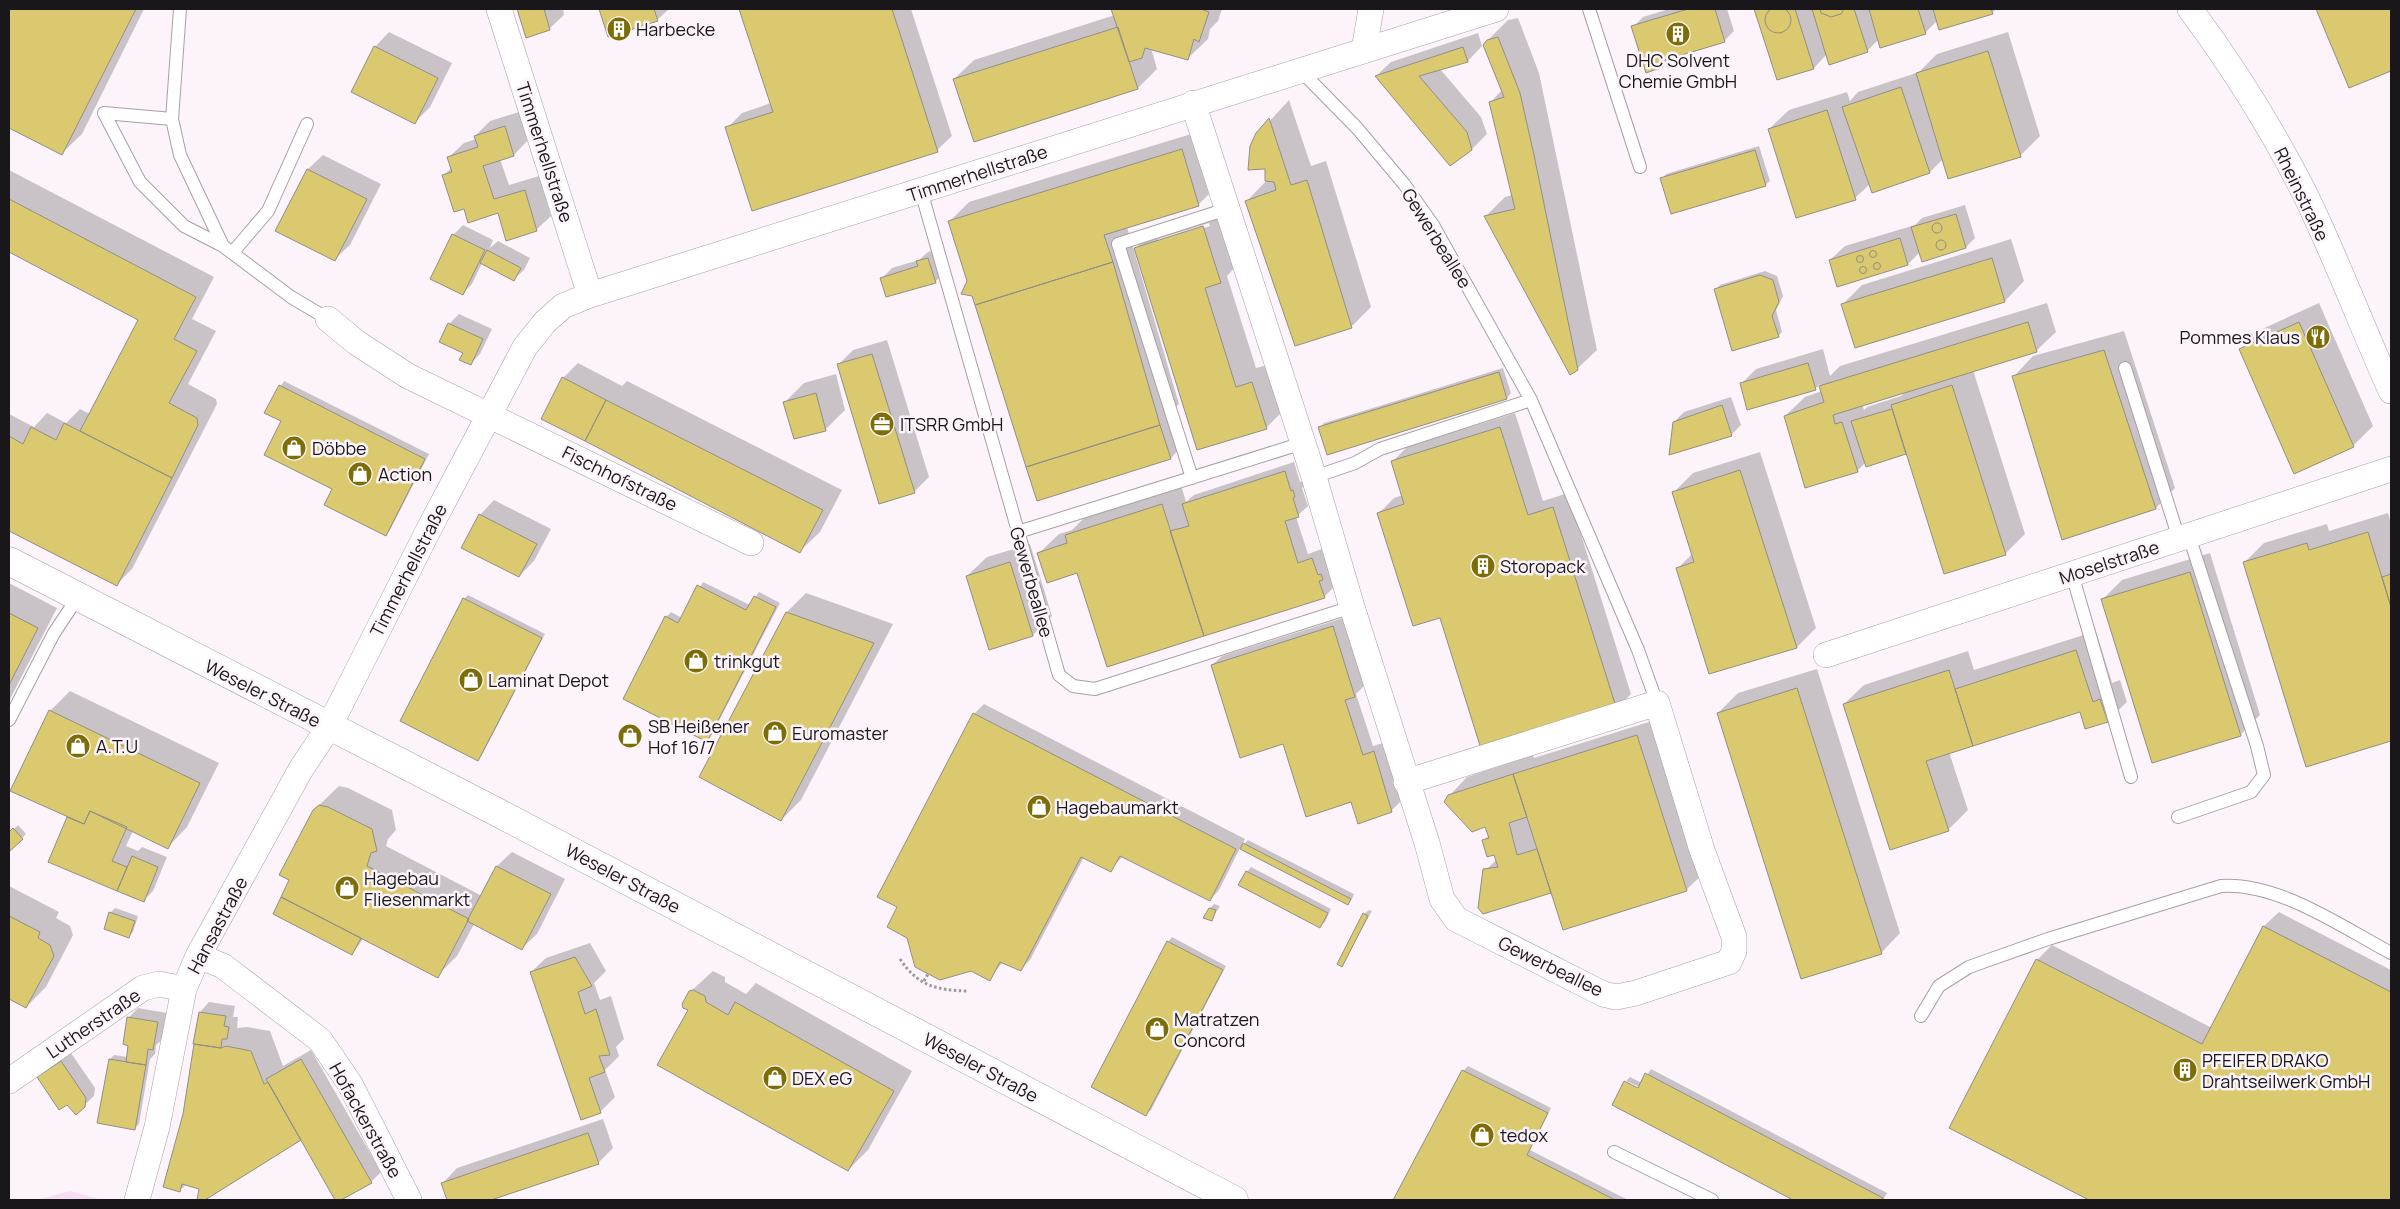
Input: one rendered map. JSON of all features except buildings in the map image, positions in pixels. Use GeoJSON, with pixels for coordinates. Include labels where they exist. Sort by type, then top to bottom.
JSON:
{"type":"FeatureCollection","features":[{"type":"Feature","properties":{"kind":"main road","name":"Weseler Straße"},"geometry":{"type":"LineString","coordinates":[[9,561],[329,727],[494,810],[1234,1200]]}},
{"type":"Feature","properties":{"kind":"street","name":"Timmerhellstraße"},"geometry":{"type":"LineString","coordinates":[[499,9],[590,295]]}},
{"type":"Feature","properties":{"kind":"street"},"geometry":{"type":"LineString","coordinates":[[1364,50],[1371,9]]}},
{"type":"Feature","properties":{"kind":"street","name":"Timmerhellstraße"},"geometry":{"type":"LineString","coordinates":[[329,727],[525,347],[545,322],[563,306],[590,295],[1496,9]]}},
{"type":"Feature","properties":{"kind":"street","name":"Rheinstraße"},"geometry":{"type":"LineString","coordinates":[[2190,9],[2205,29],[2283,151],[2305,194],[2391,391]]}},
{"type":"Feature","properties":{"kind":"street","name":"Gewerbeallee"},"geometry":{"type":"LineString","coordinates":[[1193,104],[1314,476],[1352,607],[1406,782],[1427,843],[1442,899],[1456,918],[1603,994],[1616,997],[1636,993],[1730,962],[1734,952],[1734,937],[1702,850],[1657,703]]}},
{"type":"Feature","properties":{"kind":"street"},"geometry":{"type":"LineString","coordinates":[[328,319],[357,343],[408,376],[489,414]]}},
{"type":"Feature","properties":{"kind":"street","name":"Fischhofstraße"},"geometry":{"type":"LineString","coordinates":[[489,414],[751,543]]}},
{"type":"Feature","properties":{"kind":"street","name":"Moselstraße"},"geometry":{"type":"LineString","coordinates":[[1826,655],[2391,469]]}},
{"type":"Feature","properties":{"kind":"street"},"geometry":{"type":"LineString","coordinates":[[1406,782],[1657,703]]}},
{"type":"Feature","properties":{"kind":"street","name":"Hansastraße"},"geometry":{"type":"LineString","coordinates":[[137,1200],[157,1127],[184,989],[198,956],[301,769],[329,727]]}},
{"type":"Feature","properties":{"kind":"street","name":"Hofackerstraße"},"geometry":{"type":"LineString","coordinates":[[198,956],[223,966],[320,1040],[350,1084],[409,1200]]}},
{"type":"Feature","properties":{"kind":"street","name":"Lutherstraße"},"geometry":{"type":"LineString","coordinates":[[9,1081],[143,988],[159,984],[184,989]]}},
{"type":"Feature","properties":{"kind":"lane"},"geometry":{"type":"LineString","coordinates":[[180,9],[172,119],[180,155],[228,249]]}},
{"type":"Feature","properties":{"kind":"lane"},"geometry":{"type":"LineString","coordinates":[[1589,9],[1640,167]]}},
{"type":"Feature","properties":{"kind":"lane","name":"Gewerbeallee"},"geometry":{"type":"LineString","coordinates":[[1301,71],[1357,128],[1404,184],[1433,225],[1531,400],[1638,650],[1657,703]]}},
{"type":"Feature","properties":{"kind":"lane"},"geometry":{"type":"LineString","coordinates":[[172,119],[104,113],[140,182],[184,226],[228,249],[291,297],[328,319]]}},
{"type":"Feature","properties":{"kind":"lane"},"geometry":{"type":"LineString","coordinates":[[228,249],[268,210],[307,124]]}},
{"type":"Feature","properties":{"kind":"lane","name":"Gewerbeallee"},"geometry":{"type":"LineString","coordinates":[[921,191],[1059,674],[1073,686],[1095,689],[1352,607]]}},
{"type":"Feature","properties":{"kind":"lane"},"geometry":{"type":"LineString","coordinates":[[1192,478],[1118,244],[1227,208]]}},
{"type":"Feature","properties":{"kind":"lane"},"geometry":{"type":"LineString","coordinates":[[2125,368],[2257,746],[2264,775],[2251,792],[2178,817]]}},
{"type":"Feature","properties":{"kind":"lane"},"geometry":{"type":"LineString","coordinates":[[1314,476],[1355,463],[1380,449],[1531,400]]}},
{"type":"Feature","properties":{"kind":"lane"},"geometry":{"type":"LineString","coordinates":[[1018,532],[1303,443]]}},
{"type":"Feature","properties":{"kind":"lane"},"geometry":{"type":"LineString","coordinates":[[2072,574],[2131,778]]}},
{"type":"Feature","properties":{"kind":"lane"},"geometry":{"type":"LineString","coordinates":[[9,720],[54,633],[78,597]]}},
{"type":"Feature","properties":{"kind":"lane"},"geometry":{"type":"LineString","coordinates":[[1921,1016],[1939,986],[1969,967],[2048,940],[2221,886],[2237,885],[2254,888],[2290,900],[2391,953]]}},
{"type":"Feature","properties":{"kind":"lane"},"geometry":{"type":"LineString","coordinates":[[1614,1152],[1712,1200]]}},
{"type":"Feature","properties":{"kind":"path"},"geometry":{"type":"LineString","coordinates":[[900,959],[910,975],[939,990],[967,991]]}},
{"type":"Feature","properties":{"kind":"path"},"geometry":{"type":"LineString","coordinates":[[924,981],[928,974]]}},
{"type":"Feature","properties":{"kind":"shaded area"},"geometry":{"type":"Polygon","coordinates":[[[70,1191],[102,1200],[36,1200],[70,1191]]]}},
{"type":"Feature","properties":{"kind":"place","name":"Harbecke"},"geometry":{"type":"Point","coordinates":[619,29]}},
{"type":"Feature","properties":{"kind":"place","name":"DHC Solvent Chemie GmbH"},"geometry":{"type":"Point","coordinates":[1678,34]}},
{"type":"Feature","properties":{"kind":"place","name":"Pommes Klaus"},"geometry":{"type":"Point","coordinates":[2318,337]}},
{"type":"Feature","properties":{"kind":"place","name":"ITSRR GmbH"},"geometry":{"type":"Point","coordinates":[882,424]}},
{"type":"Feature","properties":{"kind":"place","name":"Döbbe"},"geometry":{"type":"Point","coordinates":[294,448]}},
{"type":"Feature","properties":{"kind":"place","name":"Action"},"geometry":{"type":"Point","coordinates":[360,474]}},
{"type":"Feature","properties":{"kind":"place","name":"Storopack"},"geometry":{"type":"Point","coordinates":[1483,566]}},
{"type":"Feature","properties":{"kind":"place","name":"trinkgut"},"geometry":{"type":"Point","coordinates":[696,661]}},
{"type":"Feature","properties":{"kind":"place","name":"Laminat Depot"},"geometry":{"type":"Point","coordinates":[471,680]}},
{"type":"Feature","properties":{"kind":"place","name":"Euromaster"},"geometry":{"type":"Point","coordinates":[775,733]}},
{"type":"Feature","properties":{"kind":"place","name":"SB Heißener Hof 16/7"},"geometry":{"type":"Point","coordinates":[630,736]}},
{"type":"Feature","properties":{"kind":"place","name":"A.T.U"},"geometry":{"type":"Point","coordinates":[78,746]}},
{"type":"Feature","properties":{"kind":"place","name":"Hagebaumarkt"},"geometry":{"type":"Point","coordinates":[1039,807]}},
{"type":"Feature","properties":{"kind":"place","name":"Hagebau Fliesenmarkt"},"geometry":{"type":"Point","coordinates":[347,888]}},
{"type":"Feature","properties":{"kind":"place","name":"Matratzen Concord"},"geometry":{"type":"Point","coordinates":[1157,1029]}},
{"type":"Feature","properties":{"kind":"place","name":"PFEIFER DRAKO Drahtseilwerk GmbH"},"geometry":{"type":"Point","coordinates":[2185,1070]}},
{"type":"Feature","properties":{"kind":"place","name":"DEX eG"},"geometry":{"type":"Point","coordinates":[775,1078]}},
{"type":"Feature","properties":{"kind":"place","name":"tedox"},"geometry":{"type":"Point","coordinates":[1482,1135]}}]}
